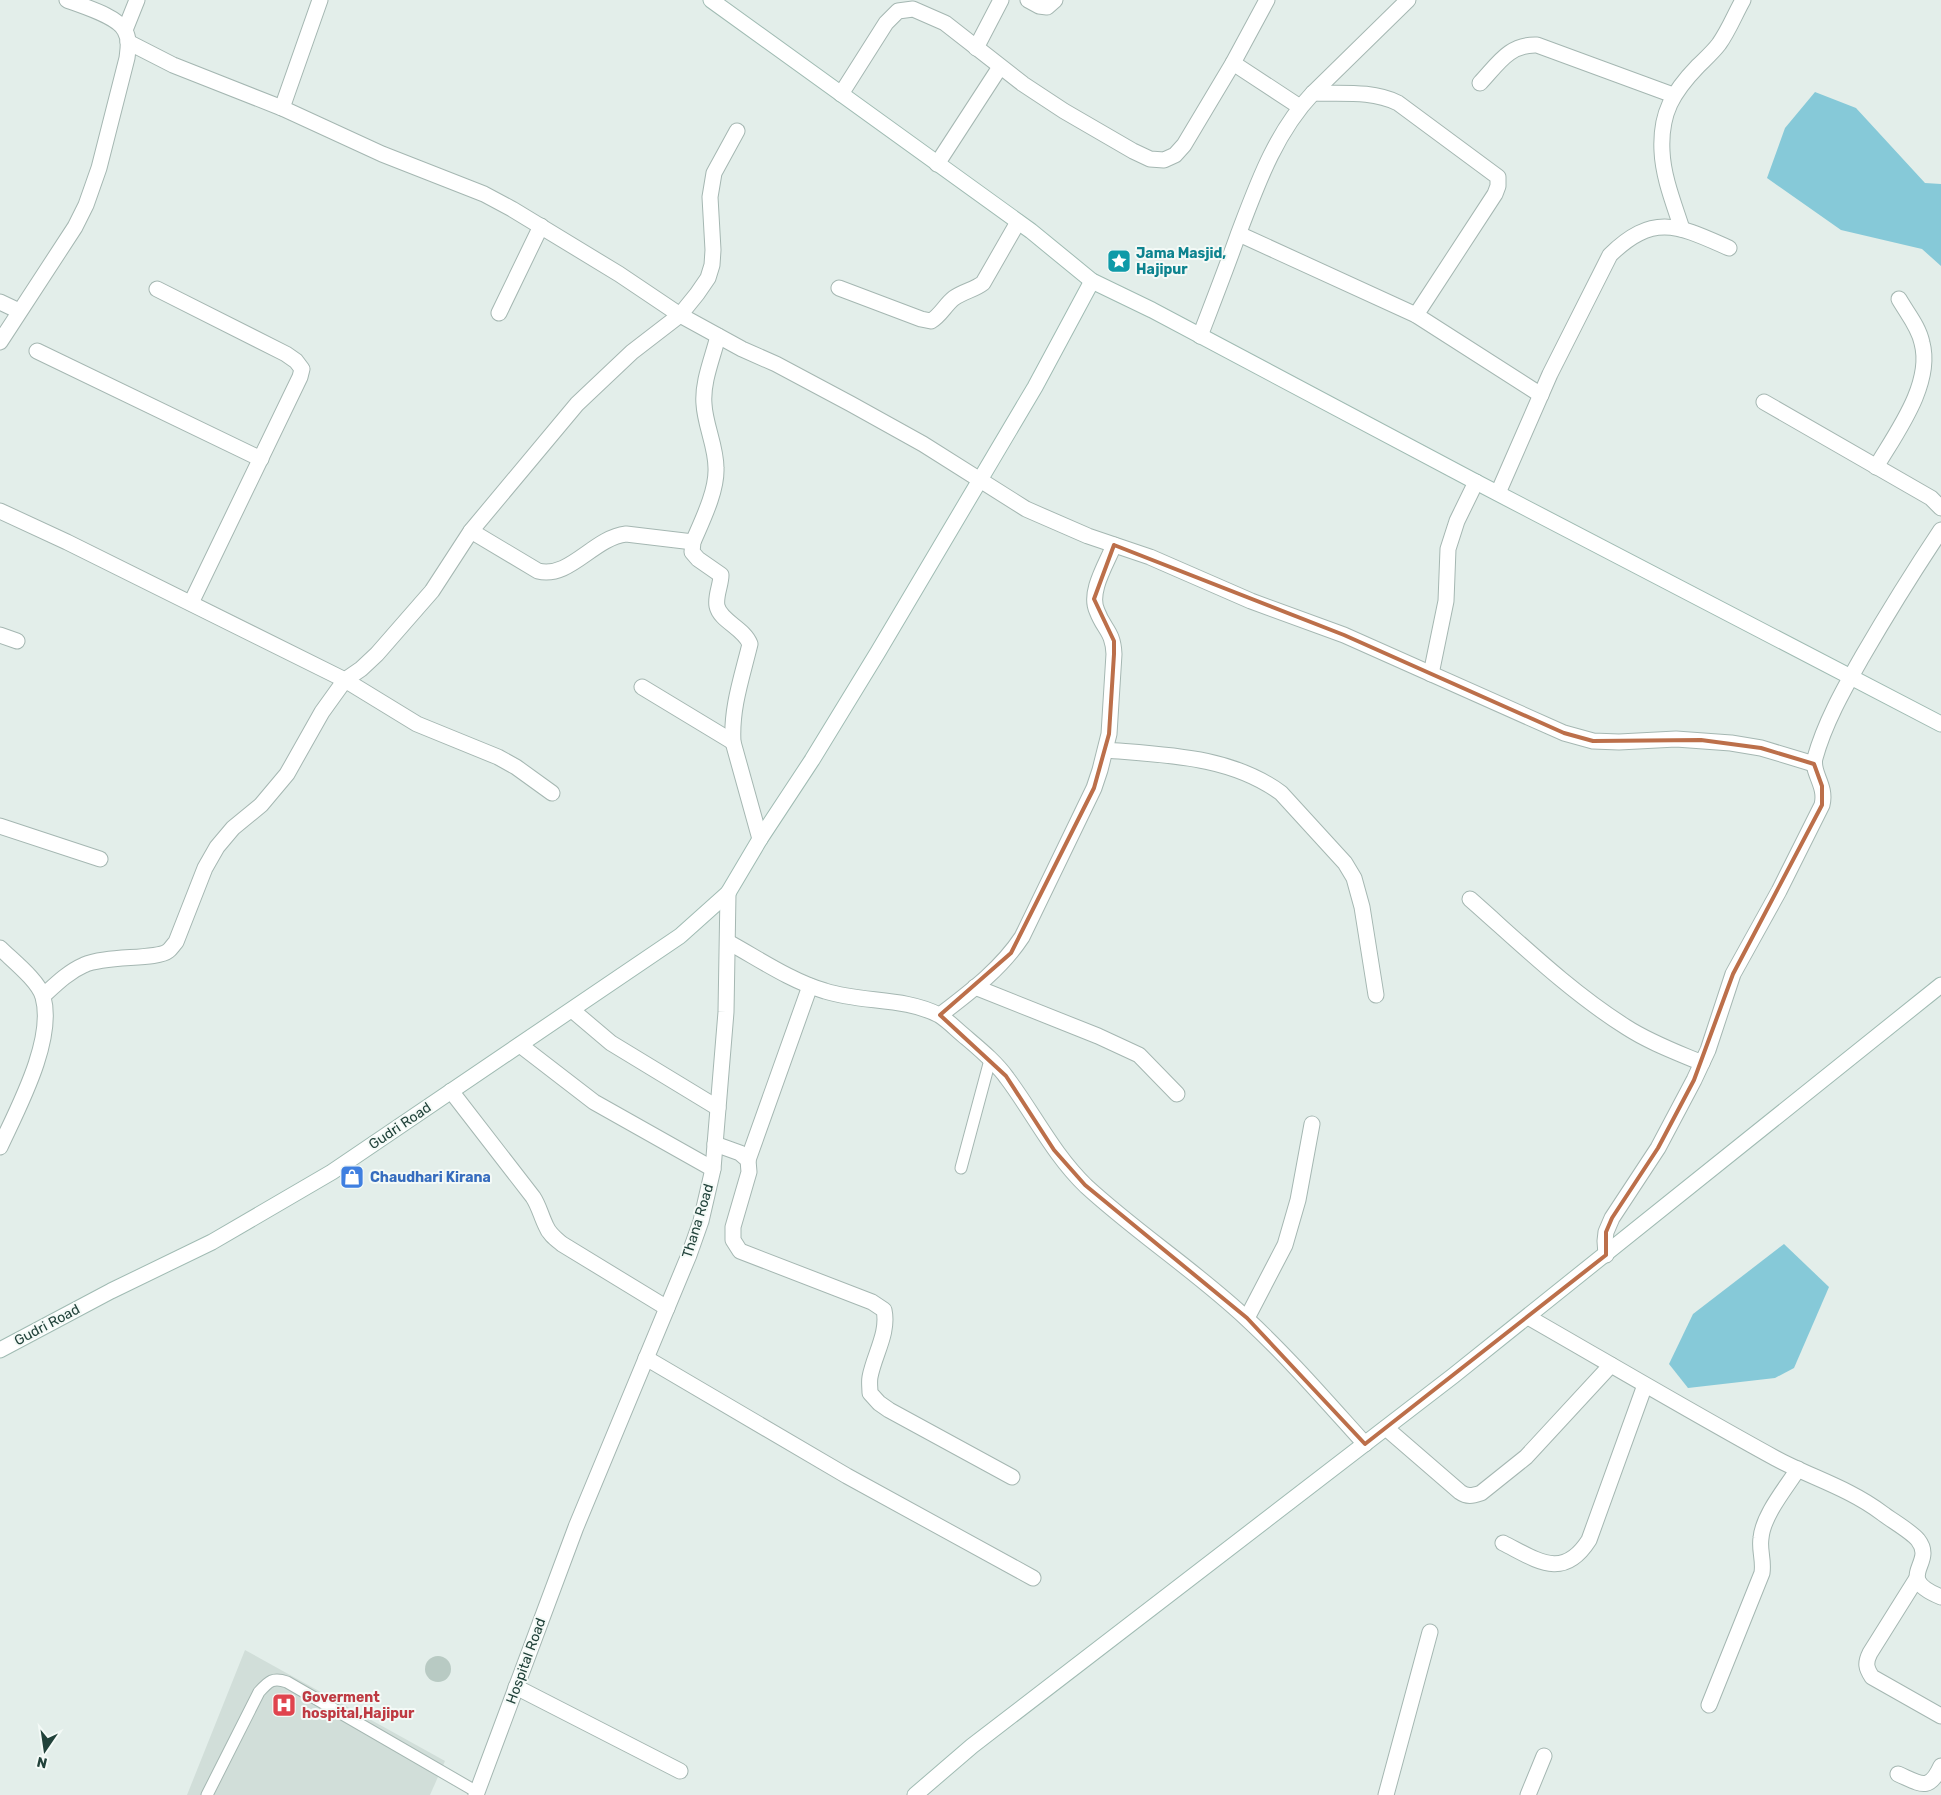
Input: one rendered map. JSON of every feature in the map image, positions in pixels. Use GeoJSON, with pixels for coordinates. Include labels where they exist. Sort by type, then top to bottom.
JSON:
{"type":"FeatureCollection","features":[{"type":"Feature","properties":{"kind":"street"},"geometry":{"type":"LineString","coordinates":[[67,0],[111,18],[127,36],[172,65],[282,108],[382,154],[484,194],[541,226],[619,274],[680,315],[851,404],[923,444],[1026,509],[1054,522],[1179,568],[1251,601],[1344,635],[1564,733],[1593,741],[1619,742],[1676,739],[1730,743],[1761,748],[1814,764]]}},
{"type":"Feature","properties":{"kind":"street"},"geometry":{"type":"LineString","coordinates":[[0,342],[75,227],[94,185],[127,58],[127,36],[137,0]]}},
{"type":"Feature","properties":{"kind":"street"},"geometry":{"type":"LineString","coordinates":[[282,108],[320,0]]}},
{"type":"Feature","properties":{"kind":"street"},"geometry":{"type":"LineString","coordinates":[[710,0],[1018,222],[1092,280],[1941,724]]}},
{"type":"Feature","properties":{"kind":"street"},"geometry":{"type":"LineString","coordinates":[[976,48],[1001,0]]}},
{"type":"Feature","properties":{"kind":"street"},"geometry":{"type":"LineString","coordinates":[[1028,0],[1039,6],[1047,7],[1055,0]]}},
{"type":"Feature","properties":{"kind":"street"},"geometry":{"type":"LineString","coordinates":[[841,94],[896,6],[913,9],[945,23],[1000,67],[1064,111],[1133,151],[1150,158],[1164,160],[1175,155],[1184,145],[1233,63],[1267,0]]}},
{"type":"Feature","properties":{"kind":"street"},"geometry":{"type":"LineString","coordinates":[[1200,336],[1265,165],[1287,125],[1312,93],[1408,0]]}},
{"type":"Feature","properties":{"kind":"street"},"geometry":{"type":"LineString","coordinates":[[1682,229],[1664,169],[1661,135],[1673,95],[1718,44],[1743,0]]}},
{"type":"Feature","properties":{"kind":"street"},"geometry":{"type":"LineString","coordinates":[[1480,83],[1506,55],[1526,44],[1537,45],[1673,95]]}},
{"type":"Feature","properties":{"kind":"street"},"geometry":{"type":"LineString","coordinates":[[1233,63],[1300,107]]}},
{"type":"Feature","properties":{"kind":"street"},"geometry":{"type":"LineString","coordinates":[[937,164],[1000,67]]}},
{"type":"Feature","properties":{"kind":"street"},"geometry":{"type":"LineString","coordinates":[[1312,93],[1372,94],[1385,97],[1398,103],[1498,178],[1495,194],[1416,315]]}},
{"type":"Feature","properties":{"kind":"street"},"geometry":{"type":"LineString","coordinates":[[43,996],[68,974],[83,965],[112,958],[158,955],[168,952],[176,942],[206,868],[217,847],[233,828],[261,805],[288,774],[322,712],[345,680],[378,654],[432,591],[471,531],[577,404],[632,352],[680,315],[697,294],[708,278],[712,266],[710,197],[714,173],[737,131]]}},
{"type":"Feature","properties":{"kind":"street"},"geometry":{"type":"LineString","coordinates":[[838,288],[931,321],[955,297],[975,289],[983,282],[1018,222]]}},
{"type":"Feature","properties":{"kind":"street"},"geometry":{"type":"LineString","coordinates":[[499,313],[541,226]]}},
{"type":"Feature","properties":{"kind":"street"},"geometry":{"type":"LineString","coordinates":[[1498,492],[1541,395],[1599,273],[1610,255],[1623,242],[1647,229],[1658,226],[1682,229],[1729,248]]}},
{"type":"Feature","properties":{"kind":"street"},"geometry":{"type":"LineString","coordinates":[[1239,234],[1416,315],[1541,395]]}},
{"type":"Feature","properties":{"kind":"street"},"geometry":{"type":"LineString","coordinates":[[728,893],[878,652],[978,480],[1035,387],[1092,280]]}},
{"type":"Feature","properties":{"kind":"street"},"geometry":{"type":"LineString","coordinates":[[157,289],[286,354],[302,368],[300,377],[191,603]]}},
{"type":"Feature","properties":{"kind":"street"},"geometry":{"type":"LineString","coordinates":[[1876,467],[1917,396],[1924,358],[1918,330],[1899,299]]}},
{"type":"Feature","properties":{"kind":"street"},"geometry":{"type":"LineString","coordinates":[[0,302],[19,311]]}},
{"type":"Feature","properties":{"kind":"street"},"geometry":{"type":"LineString","coordinates":[[718,336],[705,387],[704,401],[715,458],[715,484],[692,552],[698,559],[721,575],[721,584],[716,604],[718,612],[748,637],[750,644],[733,710],[733,742],[760,840]]}},
{"type":"Feature","properties":{"kind":"street"},"geometry":{"type":"LineString","coordinates":[[37,351],[261,459]]}},
{"type":"Feature","properties":{"kind":"street"},"geometry":{"type":"LineString","coordinates":[[1764,402],[1930,498],[1941,507]]}},
{"type":"Feature","properties":{"kind":"street"},"geometry":{"type":"LineString","coordinates":[[1431,674],[1446,601],[1448,549],[1457,521],[1476,482]]}},
{"type":"Feature","properties":{"kind":"street"},"geometry":{"type":"LineString","coordinates":[[0,511],[67,542],[345,680],[417,724],[478,748],[516,767],[552,793]]}},
{"type":"Feature","properties":{"kind":"street"},"geometry":{"type":"LineString","coordinates":[[1606,1254],[1606,1232],[1612,1218],[1658,1148],[1702,1063],[1733,974],[1779,891],[1822,805],[1824,796],[1814,764],[1825,729],[1836,704],[1895,600],[1941,530]]}},
{"type":"Feature","properties":{"kind":"street"},"geometry":{"type":"LineString","coordinates":[[471,531],[538,571],[548,574],[566,567],[600,543],[617,535],[626,534],[694,542]]}},
{"type":"Feature","properties":{"kind":"street"},"geometry":{"type":"LineString","coordinates":[[940,1016],[1012,953],[1022,937],[1094,788],[1106,750],[1114,640],[1096,610],[1094,599],[1097,586],[1114,545]]}},
{"type":"Feature","properties":{"kind":"street"},"geometry":{"type":"LineString","coordinates":[[0,635],[17,642]]}},
{"type":"Feature","properties":{"kind":"street"},"geometry":{"type":"LineString","coordinates":[[642,687],[733,742]]}},
{"type":"Feature","properties":{"kind":"street"},"geometry":{"type":"LineString","coordinates":[[1106,750],[1192,758],[1217,764],[1240,770],[1270,785],[1281,793],[1345,863],[1354,878],[1362,907],[1376,995]]}},
{"type":"Feature","properties":{"kind":"street"},"geometry":{"type":"LineString","coordinates":[[0,826],[100,859]]}},
{"type":"Feature","properties":{"kind":"street","name":"Gudri Road"},"geometry":{"type":"LineString","coordinates":[[0,1350],[220,1237],[332,1172],[680,936],[728,893]]}},
{"type":"Feature","properties":{"kind":"street","name":"Thana Road"},"geometry":{"type":"LineString","coordinates":[[576,1527],[701,1221],[713,1169],[726,1012],[728,893]]}},
{"type":"Feature","properties":{"kind":"street"},"geometry":{"type":"LineString","coordinates":[[1470,899],[1586,1000],[1654,1043],[1702,1063]]}},
{"type":"Feature","properties":{"kind":"street"},"geometry":{"type":"LineString","coordinates":[[728,942],[810,986],[825,992],[862,999],[906,1004],[940,1016],[979,1048],[1006,1076],[1054,1150],[1085,1185],[1247,1318],[1288,1359],[1365,1444]]}},
{"type":"Feature","properties":{"kind":"street"},"geometry":{"type":"LineString","coordinates":[[0,948],[35,983],[43,996],[46,1020],[41,1050],[25,1093],[0,1147]]}},
{"type":"Feature","properties":{"kind":"street"},"geometry":{"type":"LineString","coordinates":[[916,1795],[972,1746],[1528,1317],[1941,985]]}},
{"type":"Feature","properties":{"kind":"street"},"geometry":{"type":"LineString","coordinates":[[810,986],[748,1160],[749,1172],[733,1227],[733,1240],[740,1251],[872,1302],[884,1310],[886,1318],[869,1378],[870,1393],[889,1410],[1012,1478]]}},
{"type":"Feature","properties":{"kind":"street"},"geometry":{"type":"LineString","coordinates":[[975,987],[1098,1036],[1139,1055],[1177,1094]]}},
{"type":"Feature","properties":{"kind":"street"},"geometry":{"type":"LineString","coordinates":[[572,1010],[611,1043],[718,1108]]}},
{"type":"Feature","properties":{"kind":"street"},"geometry":{"type":"LineString","coordinates":[[520,1045],[594,1102],[713,1169]]}},
{"type":"Feature","properties":{"kind":"street"},"geometry":{"type":"LineString","coordinates":[[451,1092],[533,1197],[540,1207],[546,1228],[553,1236],[562,1244],[667,1308]]}},
{"type":"Feature","properties":{"kind":"street"},"geometry":{"type":"LineString","coordinates":[[1247,1318],[1285,1245],[1298,1200],[1312,1124]]}},
{"type":"Feature","properties":{"kind":"street"},"geometry":{"type":"LineString","coordinates":[[715,1144],[740,1153],[748,1160]]}},
{"type":"Feature","properties":{"kind":"street"},"geometry":{"type":"LineString","coordinates":[[1528,1317],[1734,1436],[1869,1503],[1918,1540],[1923,1550],[1917,1578],[1870,1653],[1866,1661],[1867,1669],[1872,1677],[1941,1716]]}},
{"type":"Feature","properties":{"kind":"street"},"geometry":{"type":"LineString","coordinates":[[646,1358],[847,1476],[1033,1578]]}},
{"type":"Feature","properties":{"kind":"street"},"geometry":{"type":"LineString","coordinates":[[1386,1428],[1460,1492],[1466,1496],[1473,1496],[1481,1492],[1526,1457],[1546,1438],[1612,1365]]}},
{"type":"Feature","properties":{"kind":"street"},"geometry":{"type":"LineString","coordinates":[[1503,1543],[1539,1561],[1553,1564],[1572,1560],[1581,1553],[1589,1540],[1645,1385]]}},
{"type":"Feature","properties":{"kind":"street"},"geometry":{"type":"LineString","coordinates":[[1709,1705],[1762,1573],[1764,1562],[1761,1551],[1761,1538],[1764,1526],[1798,1469]]}},
{"type":"Feature","properties":{"kind":"street","name":"Hospital Road"},"geometry":{"type":"LineString","coordinates":[[477,1794],[576,1527]]}},
{"type":"Feature","properties":{"kind":"street"},"geometry":{"type":"LineString","coordinates":[[1917,1578],[1921,1587],[1941,1597]]}},
{"type":"Feature","properties":{"kind":"street"},"geometry":{"type":"LineString","coordinates":[[1386,1795],[1430,1632]]}},
{"type":"Feature","properties":{"kind":"street"},"geometry":{"type":"LineString","coordinates":[[516,1687],[680,1771]]}},
{"type":"Feature","properties":{"kind":"street"},"geometry":{"type":"LineString","coordinates":[[1528,1795],[1544,1756]]}},
{"type":"Feature","properties":{"kind":"street"},"geometry":{"type":"LineString","coordinates":[[1898,1774],[1917,1782],[1930,1783],[1935,1779],[1941,1766]]}},
{"type":"Feature","properties":{"kind":"lane"},"geometry":{"type":"LineString","coordinates":[[961,1168],[990,1060]]}},
{"type":"Feature","properties":{"kind":"lane"},"geometry":{"type":"LineString","coordinates":[[207,1795],[259,1692],[269,1681],[277,1678],[288,1682],[477,1794]]}},
{"type":"Feature","properties":{"kind":"highlighted area"},"geometry":{"type":"Polygon","coordinates":[[[1114,545],[1344,635],[1564,733],[1593,741],[1701,740],[1761,748],[1814,764],[1822,786],[1822,805],[1733,974],[1694,1080],[1658,1148],[1612,1218],[1606,1232],[1606,1255],[1365,1444],[1247,1318],[1085,1185],[1054,1150],[1006,1076],[940,1015],[1011,953],[1094,788],[1109,734],[1114,641],[1094,599],[1114,545]]]}},
{"type":"Feature","properties":{"kind":"shaded area","name":"Goverment hospital,Hajipur"},"geometry":{"type":"Polygon","coordinates":[[[245,1650],[445,1761],[430,1795],[187,1795],[245,1650]]]}},
{"type":"Feature","properties":{"kind":"water"},"geometry":{"type":"Polygon","coordinates":[[[1815,92],[1856,108],[1925,183],[1941,184],[1941,266],[1922,249],[1841,230],[1767,178],[1785,128],[1815,92]]]}},
{"type":"Feature","properties":{"kind":"water"},"geometry":{"type":"Polygon","coordinates":[[[1784,1244],[1829,1287],[1794,1368],[1775,1378],[1688,1388],[1669,1364],[1693,1314],[1784,1244]]]}},
{"type":"Feature","properties":{"kind":"building"},"geometry":{"type":"Polygon","coordinates":[[[438,1656],[447,1660],[451,1669],[447,1678],[438,1682],[429,1678],[425,1669],[429,1660],[438,1656]]]}},
{"type":"Feature","properties":{"kind":"place","name":"Jama Masjid, Hajipur"},"geometry":{"type":"Point","coordinates":[1119,261]}},
{"type":"Feature","properties":{"kind":"place","name":"Chaudhari Kirana"},"geometry":{"type":"Point","coordinates":[352,1177]}},
{"type":"Feature","properties":{"kind":"place","name":"Goverment hospital,Hajipur"},"geometry":{"type":"Point","coordinates":[284,1705]}}]}
